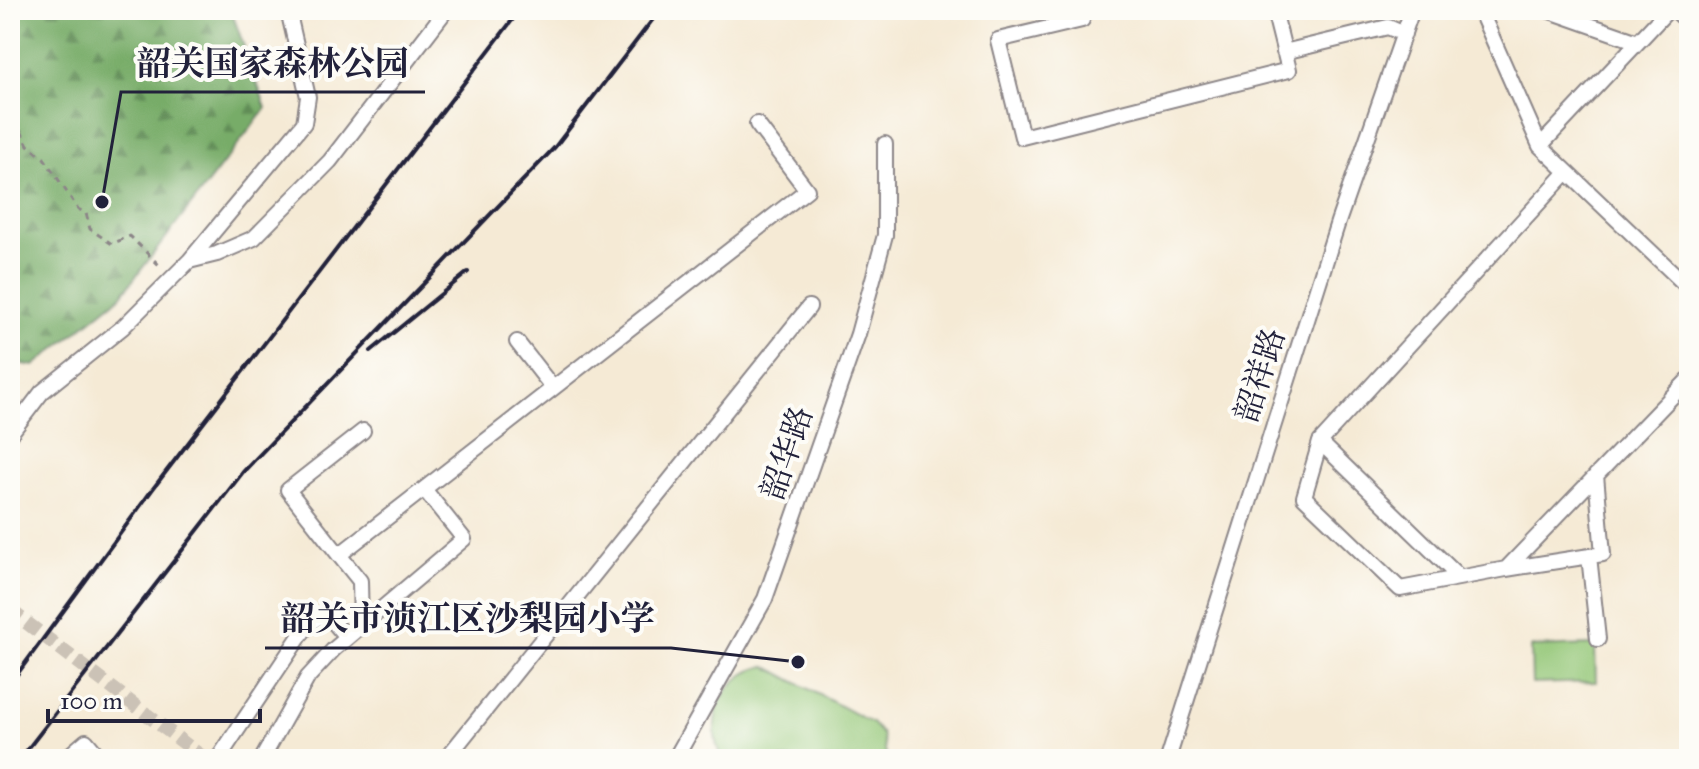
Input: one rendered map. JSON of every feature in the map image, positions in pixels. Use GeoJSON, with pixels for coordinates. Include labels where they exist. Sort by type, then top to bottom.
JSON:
{"type":"FeatureCollection","features":[{"type":"Feature","properties":{"kind":"street"},"geometry":{"type":"LineString","coordinates":[[10,434],[42,392],[123,327],[171,275],[189,261],[304,123],[308,97],[288,10]]}},
{"type":"Feature","properties":{"kind":"street"},"geometry":{"type":"LineString","coordinates":[[189,261],[217,254],[254,238],[330,161],[446,10]]}},
{"type":"Feature","properties":{"kind":"street"},"geometry":{"type":"LineString","coordinates":[[1082,20],[998,40],[1022,137],[1289,70],[1274,10]]}},
{"type":"Feature","properties":{"kind":"street","name":"韶祥路"},"geometry":{"type":"LineString","coordinates":[[1168,759],[1338,222],[1412,10]]}},
{"type":"Feature","properties":{"kind":"street"},"geometry":{"type":"LineString","coordinates":[[1480,10],[1540,146],[1689,288]]}},
{"type":"Feature","properties":{"kind":"street"},"geometry":{"type":"LineString","coordinates":[[1547,10],[1638,42]]}},
{"type":"Feature","properties":{"kind":"street"},"geometry":{"type":"LineString","coordinates":[[1540,146],[1668,10]]}},
{"type":"Feature","properties":{"kind":"street"},"geometry":{"type":"LineString","coordinates":[[1675,10],[1689,23]]}},
{"type":"Feature","properties":{"kind":"street"},"geometry":{"type":"LineString","coordinates":[[1284,52],[1388,27],[1404,34]]}},
{"type":"Feature","properties":{"kind":"street"},"geometry":{"type":"LineString","coordinates":[[339,555],[807,190],[757,124]]}},
{"type":"Feature","properties":{"kind":"street","name":"韶华路"},"geometry":{"type":"LineString","coordinates":[[675,759],[765,599],[858,334],[885,235],[885,144]]}},
{"type":"Feature","properties":{"kind":"street"},"geometry":{"type":"LineString","coordinates":[[1567,172],[1320,442],[1304,497],[1400,589],[1603,554],[1596,475]]}},
{"type":"Feature","properties":{"kind":"street"},"geometry":{"type":"LineString","coordinates":[[446,759],[809,307]]}},
{"type":"Feature","properties":{"kind":"street"},"geometry":{"type":"LineString","coordinates":[[517,342],[553,388]]}},
{"type":"Feature","properties":{"kind":"street"},"geometry":{"type":"LineString","coordinates":[[1506,569],[1689,379]]}},
{"type":"Feature","properties":{"kind":"street"},"geometry":{"type":"LineString","coordinates":[[361,626],[360,581],[288,490],[363,431]]}},
{"type":"Feature","properties":{"kind":"street"},"geometry":{"type":"LineString","coordinates":[[1320,442],[1459,577]]}},
{"type":"Feature","properties":{"kind":"street"},"geometry":{"type":"LineString","coordinates":[[262,759],[308,677],[347,638],[464,539],[424,489]]}},
{"type":"Feature","properties":{"kind":"street"},"geometry":{"type":"LineString","coordinates":[[1589,556],[1598,639]]}},
{"type":"Feature","properties":{"kind":"street"},"geometry":{"type":"LineString","coordinates":[[218,759],[308,624],[319,617],[331,619],[347,638]]}},
{"type":"Feature","properties":{"kind":"street"},"geometry":{"type":"LineString","coordinates":[[65,759],[86,741],[101,759]]}},
{"type":"Feature","properties":{"kind":"path"},"geometry":{"type":"LineString","coordinates":[[10,109],[28,145],[44,158],[78,209],[86,213],[90,229],[112,244],[130,236],[171,275]]}},
{"type":"Feature","properties":{"kind":"green space"},"geometry":{"type":"Polygon","coordinates":[[[10,10],[231,10],[266,108],[120,297],[34,366],[10,362],[10,10]]]}},
{"type":"Feature","properties":{"kind":"green space"},"geometry":{"type":"Polygon","coordinates":[[[1595,645],[1596,682],[1532,684],[1531,647],[1595,645]]]}},
{"type":"Feature","properties":{"kind":"green space"},"geometry":{"type":"Polygon","coordinates":[[[766,666],[872,723],[882,734],[887,759],[722,759],[715,729],[721,701],[738,678],[766,666]]]}},
{"type":"Feature","properties":{"kind":"tunnel"},"geometry":{"type":"LineString","coordinates":[[10,610],[205,759]]}},
{"type":"Feature","properties":{"kind":"railway"},"geometry":{"type":"LineString","coordinates":[[10,684],[152,490],[520,10]]}},
{"type":"Feature","properties":{"kind":"railway"},"geometry":{"type":"LineString","coordinates":[[20,759],[243,472],[555,147],[660,10]]}},
{"type":"Feature","properties":{"kind":"railway"},"geometry":{"type":"LineString","coordinates":[[371,351],[468,272]]}},
{"type":"Feature","properties":{"kind":"place","name":"韶关国家森林公园"},"geometry":{"type":"Point","coordinates":[102,202]}},
{"type":"Feature","properties":{"kind":"place","name":"韶关市浈江区沙梨园小学"},"geometry":{"type":"Point","coordinates":[798,662]}}]}
